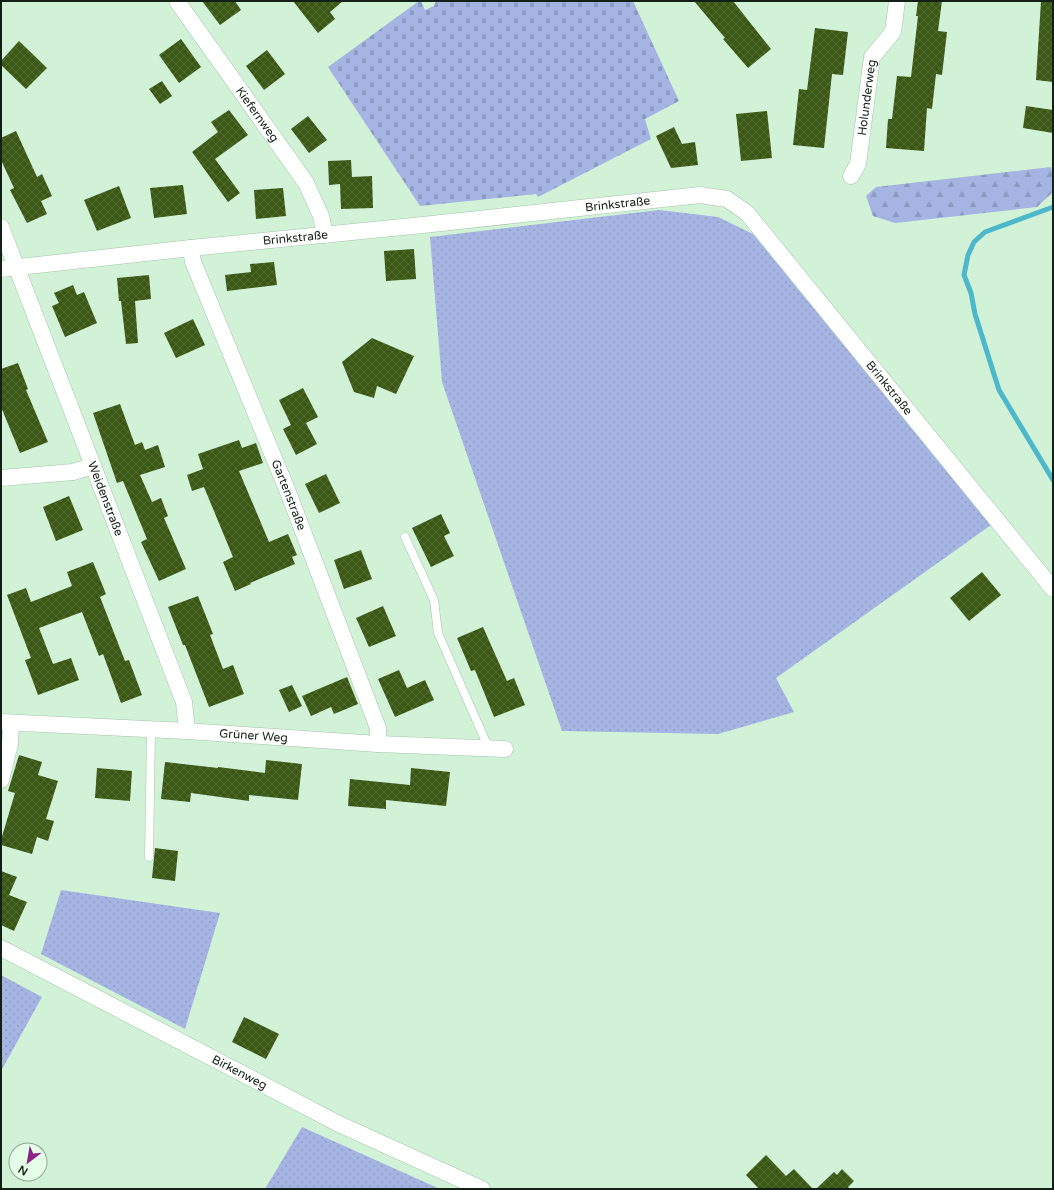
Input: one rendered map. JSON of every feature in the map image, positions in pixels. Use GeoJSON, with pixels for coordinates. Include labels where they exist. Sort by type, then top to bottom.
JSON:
{"type":"FeatureCollection","features":[{"type":"Feature","properties":{"kind":"street","name":"Kiefernweg"},"geometry":{"type":"LineString","coordinates":[[177,1],[306,183],[321,216],[325,235]]}},
{"type":"Feature","properties":{"kind":"street","name":"Holunderweg"},"geometry":{"type":"LineString","coordinates":[[851,176],[858,164],[872,57],[893,32],[897,1]]}},
{"type":"Feature","properties":{"kind":"street","name":"Brinkstraße"},"geometry":{"type":"LineString","coordinates":[[9,268],[190,248],[423,226],[700,195],[727,199],[747,213],[1053,589]]}},
{"type":"Feature","properties":{"kind":"street","name":"Weidenstraße"},"geometry":{"type":"LineString","coordinates":[[1,227],[9,268],[93,466],[184,702],[187,731]]}},
{"type":"Feature","properties":{"kind":"street","name":"Gartenstraße"},"geometry":{"type":"LineString","coordinates":[[190,248],[193,262],[288,492],[378,728],[378,744]]}},
{"type":"Feature","properties":{"kind":"street"},"geometry":{"type":"LineString","coordinates":[[1,478],[73,472],[93,466]]}},
{"type":"Feature","properties":{"kind":"street","name":"Grüner Weg"},"geometry":{"type":"LineString","coordinates":[[6,722],[187,731],[378,744],[489,750],[505,749]]}},
{"type":"Feature","properties":{"kind":"street"},"geometry":{"type":"LineString","coordinates":[[1,780],[10,744],[6,722]]}},
{"type":"Feature","properties":{"kind":"street","name":"Birkenweg"},"geometry":{"type":"LineString","coordinates":[[1,948],[339,1124],[482,1189]]}},
{"type":"Feature","properties":{"kind":"lane"},"geometry":{"type":"LineString","coordinates":[[405,537],[434,600],[438,633],[489,750]]}},
{"type":"Feature","properties":{"kind":"lane"},"geometry":{"type":"LineString","coordinates":[[149,857],[151,730]]}},
{"type":"Feature","properties":{"kind":"green space"},"geometry":{"type":"Polygon","coordinates":[[[421,1],[425,10],[434,6],[436,1],[633,1],[679,101],[645,119],[651,139],[538,197],[536,194],[420,206],[328,67],[421,1]]]}},
{"type":"Feature","properties":{"kind":"green space"},"geometry":{"type":"Polygon","coordinates":[[[1051,167],[1053,175],[1053,192],[1037,207],[895,223],[873,216],[866,196],[876,187],[1051,167]]]}},
{"type":"Feature","properties":{"kind":"green space"},"geometry":{"type":"Polygon","coordinates":[[[659,210],[718,217],[753,234],[991,525],[776,678],[794,712],[718,734],[562,731],[442,382],[430,237],[659,210]]]}},
{"type":"Feature","properties":{"kind":"green space"},"geometry":{"type":"Polygon","coordinates":[[[61,890],[220,913],[185,1029],[41,954],[61,890]]]}},
{"type":"Feature","properties":{"kind":"green space"},"geometry":{"type":"Polygon","coordinates":[[[1,975],[42,997],[1,1071],[1,975]]]}},
{"type":"Feature","properties":{"kind":"green space"},"geometry":{"type":"Polygon","coordinates":[[[302,1127],[440,1189],[265,1189],[302,1127]]]}},
{"type":"Feature","properties":{"kind":"building"},"geometry":{"type":"Polygon","coordinates":[[[202,1],[235,1],[241,10],[220,25],[202,1]]]}},
{"type":"Feature","properties":{"kind":"building"},"geometry":{"type":"Polygon","coordinates":[[[293,1],[343,1],[330,12],[335,19],[318,33],[293,1]]]}},
{"type":"Feature","properties":{"kind":"building"},"geometry":{"type":"Polygon","coordinates":[[[694,1],[733,1],[771,49],[748,68],[723,39],[725,38],[694,1]]]}},
{"type":"Feature","properties":{"kind":"building"},"geometry":{"type":"Polygon","coordinates":[[[918,1],[942,1],[938,31],[947,32],[942,75],[936,74],[932,109],[927,108],[924,151],[886,148],[888,119],[892,119],[897,76],[911,77],[918,16],[916,16],[918,1]]]}},
{"type":"Feature","properties":{"kind":"building"},"geometry":{"type":"Polygon","coordinates":[[[1041,1],[1053,1],[1053,82],[1036,80],[1041,1]]]}},
{"type":"Feature","properties":{"kind":"building"},"geometry":{"type":"Polygon","coordinates":[[[815,28],[848,32],[843,75],[832,74],[824,148],[793,145],[799,89],[807,90],[815,28]]]}},
{"type":"Feature","properties":{"kind":"building"},"geometry":{"type":"Polygon","coordinates":[[[181,39],[201,67],[179,83],[159,55],[181,39]]]}},
{"type":"Feature","properties":{"kind":"building"},"geometry":{"type":"Polygon","coordinates":[[[19,41],[47,68],[26,89],[1,65],[1,61],[19,41]]]}},
{"type":"Feature","properties":{"kind":"building"},"geometry":{"type":"Polygon","coordinates":[[[267,50],[285,74],[264,90],[246,66],[267,50]]]}},
{"type":"Feature","properties":{"kind":"building"},"geometry":{"type":"Polygon","coordinates":[[[162,81],[172,96],[160,104],[149,89],[162,81]]]}},
{"type":"Feature","properties":{"kind":"building"},"geometry":{"type":"Polygon","coordinates":[[[1026,106],[1053,110],[1053,133],[1023,128],[1026,106]]]}},
{"type":"Feature","properties":{"kind":"building"},"geometry":{"type":"Polygon","coordinates":[[[229,110],[248,135],[215,159],[240,193],[228,202],[192,152],[218,132],[211,122],[229,110]]]}},
{"type":"Feature","properties":{"kind":"building"},"geometry":{"type":"Polygon","coordinates":[[[767,111],[772,158],[741,161],[736,114],[767,111]]]}},
{"type":"Feature","properties":{"kind":"building"},"geometry":{"type":"Polygon","coordinates":[[[308,116],[327,140],[309,153],[291,129],[308,116]]]}},
{"type":"Feature","properties":{"kind":"building"},"geometry":{"type":"Polygon","coordinates":[[[674,127],[682,144],[695,142],[698,165],[671,168],[656,136],[674,127]]]}},
{"type":"Feature","properties":{"kind":"building"},"geometry":{"type":"Polygon","coordinates":[[[16,131],[37,177],[42,174],[52,196],[41,201],[47,214],[27,223],[10,190],[14,188],[1,160],[1,138],[16,131]]]}},
{"type":"Feature","properties":{"kind":"building"},"geometry":{"type":"Polygon","coordinates":[[[351,160],[352,177],[372,176],[373,208],[341,209],[340,184],[329,185],[328,161],[351,160]]]}},
{"type":"Feature","properties":{"kind":"building"},"geometry":{"type":"Polygon","coordinates":[[[183,185],[187,214],[154,218],[150,188],[183,185]]]}},
{"type":"Feature","properties":{"kind":"building"},"geometry":{"type":"Polygon","coordinates":[[[119,186],[131,218],[97,231],[84,200],[119,186]]]}},
{"type":"Feature","properties":{"kind":"building"},"geometry":{"type":"Polygon","coordinates":[[[283,188],[286,216],[256,219],[254,190],[283,188]]]}},
{"type":"Feature","properties":{"kind":"building"},"geometry":{"type":"Polygon","coordinates":[[[414,249],[416,279],[386,281],[384,251],[414,249]]]}},
{"type":"Feature","properties":{"kind":"building"},"geometry":{"type":"Polygon","coordinates":[[[274,262],[277,285],[227,291],[225,275],[251,272],[250,264],[274,262]]]}},
{"type":"Feature","properties":{"kind":"building"},"geometry":{"type":"Polygon","coordinates":[[[149,275],[151,299],[135,301],[138,343],[126,344],[117,278],[149,275]]]}},
{"type":"Feature","properties":{"kind":"building"},"geometry":{"type":"Polygon","coordinates":[[[73,285],[77,295],[84,292],[97,323],[65,337],[52,306],[59,303],[54,293],[73,285]]]}},
{"type":"Feature","properties":{"kind":"building"},"geometry":{"type":"Polygon","coordinates":[[[193,319],[205,345],[176,358],[164,333],[193,319]]]}},
{"type":"Feature","properties":{"kind":"building"},"geometry":{"type":"Polygon","coordinates":[[[372,338],[414,356],[396,394],[377,386],[374,398],[354,392],[342,362],[372,338]]]}},
{"type":"Feature","properties":{"kind":"building"},"geometry":{"type":"Polygon","coordinates":[[[18,363],[28,389],[26,390],[48,442],[20,453],[1,407],[1,369],[18,363]]]}},
{"type":"Feature","properties":{"kind":"building"},"geometry":{"type":"Polygon","coordinates":[[[303,388],[318,417],[306,423],[317,444],[296,455],[283,429],[291,425],[279,400],[303,388]]]}},
{"type":"Feature","properties":{"kind":"building"},"geometry":{"type":"Polygon","coordinates":[[[120,404],[135,445],[142,442],[145,450],[158,445],[165,467],[140,475],[152,502],[161,498],[168,516],[164,518],[186,569],[159,581],[141,542],[147,539],[123,481],[117,483],[93,413],[120,404]]]}},
{"type":"Feature","properties":{"kind":"building"},"geometry":{"type":"Polygon","coordinates":[[[239,440],[242,448],[256,443],[263,463],[239,471],[269,542],[288,534],[297,555],[292,557],[295,564],[235,591],[223,562],[233,557],[204,487],[192,491],[187,475],[203,469],[198,454],[239,440]]]}},
{"type":"Feature","properties":{"kind":"building"},"geometry":{"type":"Polygon","coordinates":[[[326,474],[340,503],[319,513],[305,484],[326,474]]]}},
{"type":"Feature","properties":{"kind":"building"},"geometry":{"type":"Polygon","coordinates":[[[69,496],[83,530],[56,541],[43,507],[69,496]]]}},
{"type":"Feature","properties":{"kind":"building"},"geometry":{"type":"Polygon","coordinates":[[[441,514],[450,533],[444,536],[454,556],[431,567],[412,528],[441,514]]]}},
{"type":"Feature","properties":{"kind":"building"},"geometry":{"type":"Polygon","coordinates":[[[361,550],[372,579],[344,589],[334,560],[361,550]]]}},
{"type":"Feature","properties":{"kind":"building"},"geometry":{"type":"Polygon","coordinates":[[[93,562],[106,594],[100,597],[125,661],[129,660],[142,695],[121,703],[103,654],[99,656],[82,612],[39,628],[53,664],[71,658],[79,680],[38,695],[25,660],[31,658],[7,595],[26,588],[31,602],[72,586],[67,572],[93,562]]]}},
{"type":"Feature","properties":{"kind":"building"},"geometry":{"type":"Polygon","coordinates":[[[982,572],[1001,595],[969,621],[950,598],[982,572]]]}},
{"type":"Feature","properties":{"kind":"building"},"geometry":{"type":"Polygon","coordinates":[[[198,596],[213,634],[210,635],[223,669],[233,665],[244,694],[209,707],[185,645],[183,645],[168,607],[198,596]]]}},
{"type":"Feature","properties":{"kind":"building"},"geometry":{"type":"Polygon","coordinates":[[[383,606],[396,636],[369,647],[356,618],[383,606]]]}},
{"type":"Feature","properties":{"kind":"building"},"geometry":{"type":"Polygon","coordinates":[[[483,627],[507,681],[514,678],[525,705],[494,717],[475,670],[471,671],[457,638],[483,627]]]}},
{"type":"Feature","properties":{"kind":"building"},"geometry":{"type":"Polygon","coordinates":[[[399,670],[407,688],[425,680],[434,700],[395,717],[378,679],[399,670]]]}},
{"type":"Feature","properties":{"kind":"building"},"geometry":{"type":"Polygon","coordinates":[[[347,677],[358,704],[334,714],[331,707],[311,716],[302,696],[347,677]]]}},
{"type":"Feature","properties":{"kind":"building"},"geometry":{"type":"Polygon","coordinates":[[[292,685],[302,706],[289,712],[279,690],[292,685]]]}},
{"type":"Feature","properties":{"kind":"building"},"geometry":{"type":"Polygon","coordinates":[[[19,755],[42,762],[38,775],[58,781],[46,819],[54,821],[48,841],[37,837],[32,854],[1,845],[1,840],[15,793],[8,791],[19,755]]]}},
{"type":"Feature","properties":{"kind":"building"},"geometry":{"type":"Polygon","coordinates":[[[266,760],[302,764],[298,800],[249,795],[249,801],[191,793],[190,802],[161,799],[165,762],[265,773],[266,760]]]}},
{"type":"Feature","properties":{"kind":"building"},"geometry":{"type":"Polygon","coordinates":[[[97,768],[132,771],[130,801],[95,798],[97,768]]]}},
{"type":"Feature","properties":{"kind":"building"},"geometry":{"type":"Polygon","coordinates":[[[411,768],[450,772],[446,806],[386,800],[386,809],[348,806],[350,779],[410,785],[411,768]]]}},
{"type":"Feature","properties":{"kind":"building"},"geometry":{"type":"Polygon","coordinates":[[[155,848],[178,851],[175,881],[152,878],[155,848]]]}},
{"type":"Feature","properties":{"kind":"building"},"geometry":{"type":"Polygon","coordinates":[[[1,871],[17,877],[9,895],[27,902],[14,931],[1,925],[1,871]]]}},
{"type":"Feature","properties":{"kind":"building"},"geometry":{"type":"Polygon","coordinates":[[[244,1017],[279,1034],[266,1059],[232,1042],[244,1017]]]}},
{"type":"Feature","properties":{"kind":"building"},"geometry":{"type":"Polygon","coordinates":[[[766,1155],[786,1176],[794,1169],[813,1189],[759,1189],[746,1175],[766,1155]]]}},
{"type":"Feature","properties":{"kind":"building"},"geometry":{"type":"Polygon","coordinates":[[[842,1169],[854,1181],[848,1187],[850,1189],[816,1189],[834,1172],[837,1175],[842,1169]]]}},
{"type":"Feature","properties":{"kind":"waterway"},"geometry":{"type":"LineString","coordinates":[[1053,207],[985,232],[974,242],[968,255],[964,275],[971,293],[975,314],[999,390],[1053,480]]}}]}
